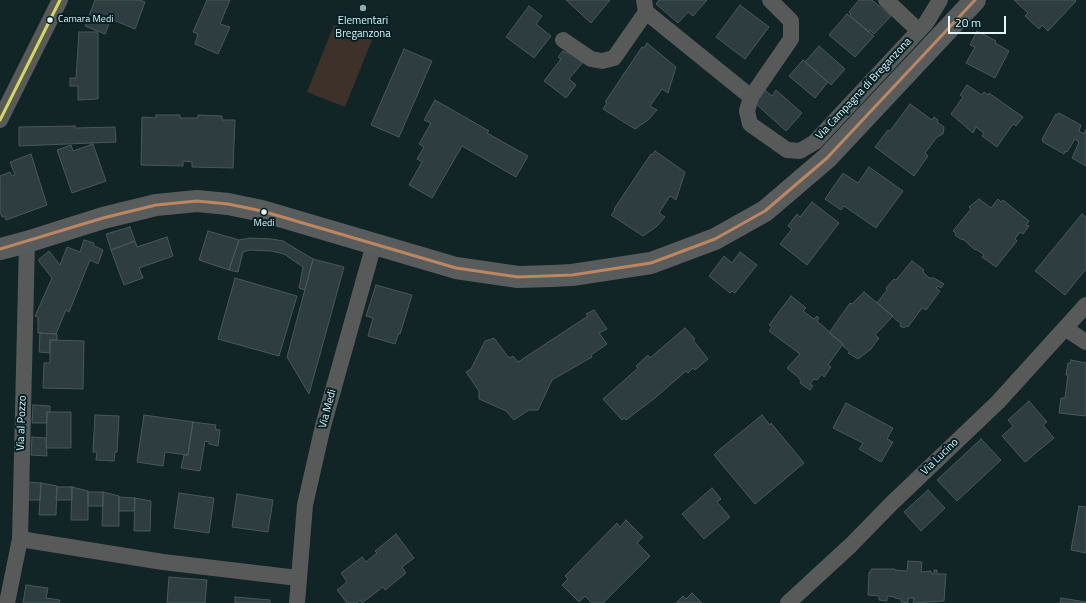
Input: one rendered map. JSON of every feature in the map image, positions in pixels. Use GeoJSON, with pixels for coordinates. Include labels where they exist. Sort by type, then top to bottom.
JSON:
{"type":"FeatureCollection","features":[{"type":"Feature","properties":{"kind":"street"},"geometry":{"type":"LineString","coordinates":[[0,120],[60,0]]}},
{"type":"Feature","properties":{"kind":"street","name":"Via Campagna di Breganzona"},"geometry":{"type":"LineString","coordinates":[[770,0],[791,21],[791,39],[751,97],[747,111],[750,124],[787,150],[800,152],[815,142],[919,31],[940,0]]}},
{"type":"Feature","properties":{"kind":"street","name":"Via Campagna di Breganzona"},"geometry":{"type":"LineString","coordinates":[[886,0],[919,31]]}},
{"type":"Feature","properties":{"kind":"street"},"geometry":{"type":"LineString","coordinates":[[0,249],[103,218],[156,205],[197,201],[228,204],[262,211],[456,268],[518,276],[572,275],[651,263],[715,239],[765,211],[827,158],[975,0]]}},
{"type":"Feature","properties":{"kind":"street"},"geometry":{"type":"LineString","coordinates":[[563,40],[591,59],[602,61],[614,58],[645,6],[751,97]]}},
{"type":"Feature","properties":{"kind":"street","name":"Via al Pozzo"},"geometry":{"type":"LineString","coordinates":[[7,603],[20,539],[27,242]]}},
{"type":"Feature","properties":{"kind":"street","name":"Via Medi"},"geometry":{"type":"LineString","coordinates":[[297,603],[305,504],[316,455],[374,244]]}},
{"type":"Feature","properties":{"kind":"street","name":"Via Lucino"},"geometry":{"type":"LineString","coordinates":[[788,603],[851,546],[892,503],[998,402],[1066,329],[1086,305]]}},
{"type":"Feature","properties":{"kind":"street"},"geometry":{"type":"LineString","coordinates":[[1066,329],[1086,342]]}},
{"type":"Feature","properties":{"kind":"street"},"geometry":{"type":"LineString","coordinates":[[20,539],[163,562],[298,578]]}},
{"type":"Feature","properties":{"kind":"shaded area"},"geometry":{"type":"Polygon","coordinates":[[[334,25],[372,40],[345,107],[307,92],[334,25]]]}},
{"type":"Feature","properties":{"kind":"building"},"geometry":{"type":"Polygon","coordinates":[[[95,0],[140,0],[145,2],[135,29],[111,19],[105,34],[85,26],[95,0]]]}},
{"type":"Feature","properties":{"kind":"building"},"geometry":{"type":"Polygon","coordinates":[[[207,0],[230,0],[220,24],[230,27],[218,54],[195,44],[198,34],[193,32],[207,0]]]}},
{"type":"Feature","properties":{"kind":"building"},"geometry":{"type":"Polygon","coordinates":[[[566,0],[610,0],[591,23],[566,0]]]}},
{"type":"Feature","properties":{"kind":"building"},"geometry":{"type":"Polygon","coordinates":[[[659,0],[707,0],[693,16],[688,12],[678,23],[656,4],[659,0]]]}},
{"type":"Feature","properties":{"kind":"building"},"geometry":{"type":"Polygon","coordinates":[[[859,0],[872,0],[891,16],[874,34],[870,30],[869,32],[850,16],[851,14],[849,12],[859,0]]]}},
{"type":"Feature","properties":{"kind":"building"},"geometry":{"type":"Polygon","coordinates":[[[1014,0],[1076,1],[1048,31],[1042,25],[1039,29],[1025,16],[1028,13],[1014,0]]]}},
{"type":"Feature","properties":{"kind":"building"},"geometry":{"type":"Polygon","coordinates":[[[740,5],[769,27],[745,59],[716,37],[740,5]]]}},
{"type":"Feature","properties":{"kind":"building"},"geometry":{"type":"Polygon","coordinates":[[[529,6],[542,16],[536,24],[551,36],[534,58],[506,37],[529,6]]]}},
{"type":"Feature","properties":{"kind":"building"},"geometry":{"type":"Polygon","coordinates":[[[847,14],[874,36],[855,57],[829,35],[847,14]]]}},
{"type":"Feature","properties":{"kind":"building"},"geometry":{"type":"Polygon","coordinates":[[[977,31],[996,41],[995,43],[1009,51],[995,78],[966,63],[975,47],[970,45],[977,31]]]}},
{"type":"Feature","properties":{"kind":"building"},"geometry":{"type":"Polygon","coordinates":[[[79,32],[98,32],[98,99],[78,100],[78,86],[70,86],[70,78],[76,78],[79,32]]]}},
{"type":"Feature","properties":{"kind":"building"},"geometry":{"type":"Polygon","coordinates":[[[647,43],[676,67],[668,93],[662,89],[650,106],[657,110],[648,120],[635,129],[603,109],[607,103],[605,102],[642,47],[644,48],[647,43]]]}},
{"type":"Feature","properties":{"kind":"building"},"geometry":{"type":"Polygon","coordinates":[[[819,46],[845,69],[831,85],[805,62],[819,46]]]}},
{"type":"Feature","properties":{"kind":"building"},"geometry":{"type":"Polygon","coordinates":[[[404,49],[432,61],[399,137],[371,125],[404,49]]]}},
{"type":"Feature","properties":{"kind":"building"},"geometry":{"type":"Polygon","coordinates":[[[568,50],[583,62],[569,79],[576,85],[566,98],[544,81],[561,59],[558,57],[563,51],[566,53],[568,50]]]}},
{"type":"Feature","properties":{"kind":"building"},"geometry":{"type":"Polygon","coordinates":[[[803,60],[828,82],[815,98],[789,76],[803,60]]]}},
{"type":"Feature","properties":{"kind":"building"},"geometry":{"type":"Polygon","coordinates":[[[967,85],[982,95],[984,92],[988,95],[989,93],[1023,117],[1016,126],[1013,124],[997,147],[982,136],[984,133],[976,127],[973,133],[951,114],[963,97],[960,95],[967,85]]]}},
{"type":"Feature","properties":{"kind":"building"},"geometry":{"type":"Polygon","coordinates":[[[765,90],[772,96],[776,90],[802,113],[786,131],[755,103],[765,90]]]}},
{"type":"Feature","properties":{"kind":"building"},"geometry":{"type":"Polygon","coordinates":[[[435,100],[489,131],[487,133],[528,156],[516,177],[462,146],[432,198],[409,185],[422,162],[417,159],[424,147],[419,144],[431,123],[424,120],[435,100]]]}},
{"type":"Feature","properties":{"kind":"building"},"geometry":{"type":"Polygon","coordinates":[[[910,104],[932,120],[934,117],[938,120],[937,122],[944,127],[943,134],[937,137],[925,153],[928,156],[914,176],[875,147],[888,130],[890,131],[910,104]]]}},
{"type":"Feature","properties":{"kind":"building"},"geometry":{"type":"Polygon","coordinates":[[[1059,113],[1081,125],[1079,131],[1084,134],[1086,129],[1086,166],[1072,158],[1079,142],[1075,139],[1067,152],[1065,151],[1064,154],[1043,142],[1042,139],[1056,114],[1058,115],[1059,113]]]}},
{"type":"Feature","properties":{"kind":"building"},"geometry":{"type":"Polygon","coordinates":[[[156,115],[180,115],[180,118],[198,118],[198,115],[222,116],[222,120],[235,120],[233,168],[192,167],[192,162],[183,161],[183,166],[141,165],[142,117],[156,118],[156,115]]]}},
{"type":"Feature","properties":{"kind":"building"},"geometry":{"type":"Polygon","coordinates":[[[75,126],[75,128],[115,127],[116,142],[19,146],[19,127],[75,126]]]}},
{"type":"Feature","properties":{"kind":"building"},"geometry":{"type":"Polygon","coordinates":[[[93,144],[106,181],[72,193],[57,150],[71,145],[73,151],[93,144]]]}},
{"type":"Feature","properties":{"kind":"building"},"geometry":{"type":"Polygon","coordinates":[[[655,151],[685,172],[676,200],[670,196],[659,213],[665,217],[656,227],[643,236],[611,215],[651,154],[652,155],[655,151]]]}},
{"type":"Feature","properties":{"kind":"building"},"geometry":{"type":"Polygon","coordinates":[[[31,154],[47,205],[6,220],[5,216],[2,217],[0,212],[0,176],[10,172],[12,176],[15,175],[10,162],[31,154]]]}},
{"type":"Feature","properties":{"kind":"building"},"geometry":{"type":"Polygon","coordinates":[[[869,167],[903,191],[876,228],[844,206],[841,210],[825,199],[843,173],[858,183],[869,167]]]}},
{"type":"Feature","properties":{"kind":"building"},"geometry":{"type":"Polygon","coordinates":[[[979,199],[991,208],[998,199],[1001,202],[1003,200],[1029,221],[1026,225],[1029,226],[1023,234],[1020,232],[1015,239],[1017,241],[996,267],[982,257],[984,255],[976,249],[975,250],[963,239],[962,240],[955,235],[956,233],[953,231],[971,209],[969,207],[979,199]]]}},
{"type":"Feature","properties":{"kind":"building"},"geometry":{"type":"Polygon","coordinates":[[[812,202],[839,223],[807,265],[780,244],[792,229],[788,226],[797,214],[800,217],[812,202]]]}},
{"type":"Feature","properties":{"kind":"building"},"geometry":{"type":"Polygon","coordinates":[[[1082,214],[1086,217],[1086,269],[1065,295],[1035,271],[1082,214]]]}},
{"type":"Feature","properties":{"kind":"building"},"geometry":{"type":"Polygon","coordinates":[[[130,227],[135,241],[111,250],[106,234],[130,227]]]}},
{"type":"Feature","properties":{"kind":"building"},"geometry":{"type":"Polygon","coordinates":[[[208,231],[239,240],[229,270],[199,260],[208,231]]]}},
{"type":"Feature","properties":{"kind":"building"},"geometry":{"type":"Polygon","coordinates":[[[167,237],[173,256],[139,268],[143,278],[124,285],[111,250],[135,241],[137,247],[167,237]]]}},
{"type":"Feature","properties":{"kind":"building"},"geometry":{"type":"Polygon","coordinates":[[[250,238],[283,241],[313,259],[305,290],[299,288],[303,267],[284,254],[271,251],[250,250],[243,252],[238,272],[229,270],[239,240],[250,238]]]}},
{"type":"Feature","properties":{"kind":"building"},"geometry":{"type":"Polygon","coordinates":[[[84,240],[94,243],[93,245],[103,250],[98,264],[90,260],[69,312],[66,310],[56,334],[38,333],[38,317],[35,316],[52,278],[38,260],[49,251],[60,265],[67,247],[80,252],[84,240]]]}},
{"type":"Feature","properties":{"kind":"building"},"geometry":{"type":"Polygon","coordinates":[[[740,252],[757,265],[735,293],[732,291],[730,293],[709,276],[724,256],[732,263],[740,252]]]}},
{"type":"Feature","properties":{"kind":"building"},"geometry":{"type":"Polygon","coordinates":[[[313,259],[344,267],[309,394],[287,357],[313,259]]]}},
{"type":"Feature","properties":{"kind":"building"},"geometry":{"type":"Polygon","coordinates":[[[912,261],[924,270],[923,272],[929,278],[934,278],[944,284],[941,288],[938,286],[936,288],[940,291],[926,310],[922,308],[908,327],[906,326],[904,328],[900,326],[901,324],[877,303],[887,290],[886,288],[894,279],[896,280],[912,261]]]}},
{"type":"Feature","properties":{"kind":"building"},"geometry":{"type":"Polygon","coordinates":[[[235,278],[297,296],[279,356],[218,339],[235,278]]]}},
{"type":"Feature","properties":{"kind":"building"},"geometry":{"type":"Polygon","coordinates":[[[376,285],[412,295],[400,334],[399,333],[395,344],[368,336],[373,318],[366,316],[376,285]]]}},
{"type":"Feature","properties":{"kind":"building"},"geometry":{"type":"Polygon","coordinates":[[[864,292],[893,316],[875,335],[879,338],[871,349],[858,359],[848,353],[850,352],[843,346],[843,344],[829,333],[850,303],[852,304],[864,292]]]}},
{"type":"Feature","properties":{"kind":"building"},"geometry":{"type":"Polygon","coordinates":[[[791,296],[806,308],[803,311],[814,319],[817,316],[819,318],[817,321],[843,344],[828,365],[831,367],[824,377],[822,374],[817,380],[814,379],[810,384],[813,386],[810,390],[800,383],[801,381],[798,377],[787,368],[800,354],[769,331],[772,327],[769,325],[791,296]]]}},
{"type":"Feature","properties":{"kind":"building"},"geometry":{"type":"Polygon","coordinates":[[[594,310],[607,329],[599,333],[607,344],[591,355],[592,357],[552,380],[538,410],[529,410],[514,420],[506,411],[479,399],[479,391],[466,372],[471,369],[485,341],[494,338],[509,358],[513,356],[518,362],[588,316],[586,314],[594,310]]]}},
{"type":"Feature","properties":{"kind":"building"},"geometry":{"type":"Polygon","coordinates":[[[685,328],[695,339],[693,340],[708,359],[695,370],[693,368],[688,373],[686,371],[655,398],[626,420],[624,418],[622,420],[603,399],[638,368],[636,366],[648,355],[650,358],[685,328]]]}},
{"type":"Feature","properties":{"kind":"building"},"geometry":{"type":"Polygon","coordinates":[[[40,333],[57,334],[57,340],[50,340],[50,353],[39,352],[40,333]]]}},
{"type":"Feature","properties":{"kind":"building"},"geometry":{"type":"Polygon","coordinates":[[[50,340],[84,341],[83,389],[43,388],[44,363],[50,363],[50,340]]]}},
{"type":"Feature","properties":{"kind":"building"},"geometry":{"type":"Polygon","coordinates":[[[1071,360],[1086,363],[1086,416],[1059,413],[1061,398],[1065,398],[1068,375],[1066,375],[1068,363],[1070,363],[1071,360]]]}},
{"type":"Feature","properties":{"kind":"building"},"geometry":{"type":"Polygon","coordinates":[[[1029,401],[1047,422],[1043,425],[1054,438],[1025,462],[1002,436],[1013,426],[1008,420],[1029,401]]]}},
{"type":"Feature","properties":{"kind":"building"},"geometry":{"type":"Polygon","coordinates":[[[846,403],[893,428],[887,439],[893,442],[881,462],[859,449],[863,443],[833,428],[846,403]]]}},
{"type":"Feature","properties":{"kind":"building"},"geometry":{"type":"Polygon","coordinates":[[[33,405],[50,406],[50,412],[47,412],[47,423],[32,423],[33,405]]]}},
{"type":"Feature","properties":{"kind":"building"},"geometry":{"type":"Polygon","coordinates":[[[47,412],[71,412],[71,448],[46,448],[47,412]]]}},
{"type":"Feature","properties":{"kind":"building"},"geometry":{"type":"Polygon","coordinates":[[[95,415],[119,416],[117,452],[115,452],[114,461],[96,460],[97,452],[93,452],[95,415]]]}},
{"type":"Feature","properties":{"kind":"building"},"geometry":{"type":"Polygon","coordinates":[[[144,415],[193,422],[188,455],[165,452],[163,466],[137,462],[144,415]]]}},
{"type":"Feature","properties":{"kind":"building"},"geometry":{"type":"Polygon","coordinates":[[[762,415],[770,425],[771,423],[804,463],[755,504],[714,455],[762,415]]]}},
{"type":"Feature","properties":{"kind":"building"},"geometry":{"type":"Polygon","coordinates":[[[193,422],[216,425],[215,429],[220,430],[218,446],[209,444],[209,442],[205,441],[200,471],[181,468],[184,455],[188,455],[193,422]]]}},
{"type":"Feature","properties":{"kind":"building"},"geometry":{"type":"Polygon","coordinates":[[[32,437],[46,438],[47,456],[31,455],[32,437]]]}},
{"type":"Feature","properties":{"kind":"building"},"geometry":{"type":"Polygon","coordinates":[[[981,439],[1001,460],[957,501],[937,480],[981,439]]]}},
{"type":"Feature","properties":{"kind":"building"},"geometry":{"type":"Polygon","coordinates":[[[26,482],[41,483],[40,500],[25,500],[26,482]]]}},
{"type":"Feature","properties":{"kind":"building"},"geometry":{"type":"Polygon","coordinates":[[[41,483],[57,486],[56,515],[39,515],[41,483]]]}},
{"type":"Feature","properties":{"kind":"building"},"geometry":{"type":"Polygon","coordinates":[[[57,487],[72,487],[72,500],[56,500],[57,487]]]}},
{"type":"Feature","properties":{"kind":"building"},"geometry":{"type":"Polygon","coordinates":[[[72,487],[88,491],[88,520],[71,520],[72,487]]]}},
{"type":"Feature","properties":{"kind":"building"},"geometry":{"type":"Polygon","coordinates":[[[712,488],[721,499],[717,502],[730,517],[704,539],[682,514],[712,488]]]}},
{"type":"Feature","properties":{"kind":"building"},"geometry":{"type":"Polygon","coordinates":[[[928,490],[945,508],[921,531],[904,512],[928,490]]]}},
{"type":"Feature","properties":{"kind":"building"},"geometry":{"type":"Polygon","coordinates":[[[88,492],[103,492],[103,506],[88,506],[88,492]]]}},
{"type":"Feature","properties":{"kind":"building"},"geometry":{"type":"Polygon","coordinates":[[[103,492],[119,496],[119,526],[102,526],[103,492]]]}},
{"type":"Feature","properties":{"kind":"building"},"geometry":{"type":"Polygon","coordinates":[[[179,493],[214,498],[209,533],[174,528],[179,493]]]}},
{"type":"Feature","properties":{"kind":"building"},"geometry":{"type":"Polygon","coordinates":[[[237,494],[273,500],[268,532],[232,527],[237,494]]]}},
{"type":"Feature","properties":{"kind":"building"},"geometry":{"type":"Polygon","coordinates":[[[119,497],[135,498],[134,511],[119,511],[119,497]]]}},
{"type":"Feature","properties":{"kind":"building"},"geometry":{"type":"Polygon","coordinates":[[[135,498],[151,501],[150,531],[134,531],[135,498]]]}},
{"type":"Feature","properties":{"kind":"building"},"geometry":{"type":"Polygon","coordinates":[[[1079,506],[1086,507],[1086,553],[1071,550],[1079,506]]]}},
{"type":"Feature","properties":{"kind":"building"},"geometry":{"type":"Polygon","coordinates":[[[626,520],[643,537],[637,543],[650,556],[603,603],[592,603],[585,596],[579,602],[562,585],[568,579],[565,576],[617,523],[620,527],[626,520]]]}},
{"type":"Feature","properties":{"kind":"building"},"geometry":{"type":"Polygon","coordinates":[[[396,534],[414,558],[402,567],[406,573],[385,590],[383,587],[362,603],[360,600],[357,603],[347,603],[337,590],[347,582],[341,573],[362,557],[366,562],[377,553],[375,551],[396,534]]]}},
{"type":"Feature","properties":{"kind":"building"},"geometry":{"type":"Polygon","coordinates":[[[908,561],[922,562],[921,572],[931,571],[931,573],[934,574],[934,570],[937,570],[937,574],[946,574],[944,601],[913,603],[914,598],[908,598],[908,603],[901,602],[901,599],[895,597],[887,596],[887,601],[879,600],[879,596],[868,595],[869,572],[871,572],[871,569],[895,569],[907,571],[908,561]]]}},
{"type":"Feature","properties":{"kind":"building"},"geometry":{"type":"Polygon","coordinates":[[[169,577],[207,580],[205,603],[167,603],[169,577]]]}},
{"type":"Feature","properties":{"kind":"building"},"geometry":{"type":"Polygon","coordinates":[[[26,585],[48,588],[46,598],[60,600],[59,603],[23,603],[26,585]]]}},
{"type":"Feature","properties":{"kind":"building"},"geometry":{"type":"Polygon","coordinates":[[[692,593],[702,603],[676,603],[683,596],[686,599],[692,593]]]}},
{"type":"Feature","properties":{"kind":"building"},"geometry":{"type":"Polygon","coordinates":[[[235,597],[270,600],[270,603],[235,603],[235,597]]]}},
{"type":"Feature","properties":{"kind":"building"},"geometry":{"type":"Polygon","coordinates":[[[1061,598],[1086,602],[1086,603],[1060,603],[1061,598]]]}},
{"type":"Feature","properties":{"kind":"transit line"},"geometry":{"type":"LineString","coordinates":[[0,120],[60,0]]}},
{"type":"Feature","properties":{"kind":"transit line"},"geometry":{"type":"LineString","coordinates":[[0,249],[103,218],[156,205],[197,201],[228,204],[262,211],[456,268],[518,277],[572,275],[651,263],[715,239],[765,211],[827,158],[975,0]]}},
{"type":"Feature","properties":{"kind":"place","name":"Elementari Breganzona"},"geometry":{"type":"Point","coordinates":[363,8]}},
{"type":"Feature","properties":{"kind":"place","name":"Camara Medi"},"geometry":{"type":"Point","coordinates":[50,20]}},
{"type":"Feature","properties":{"kind":"place","name":"Medi"},"geometry":{"type":"Point","coordinates":[264,212]}}]}
